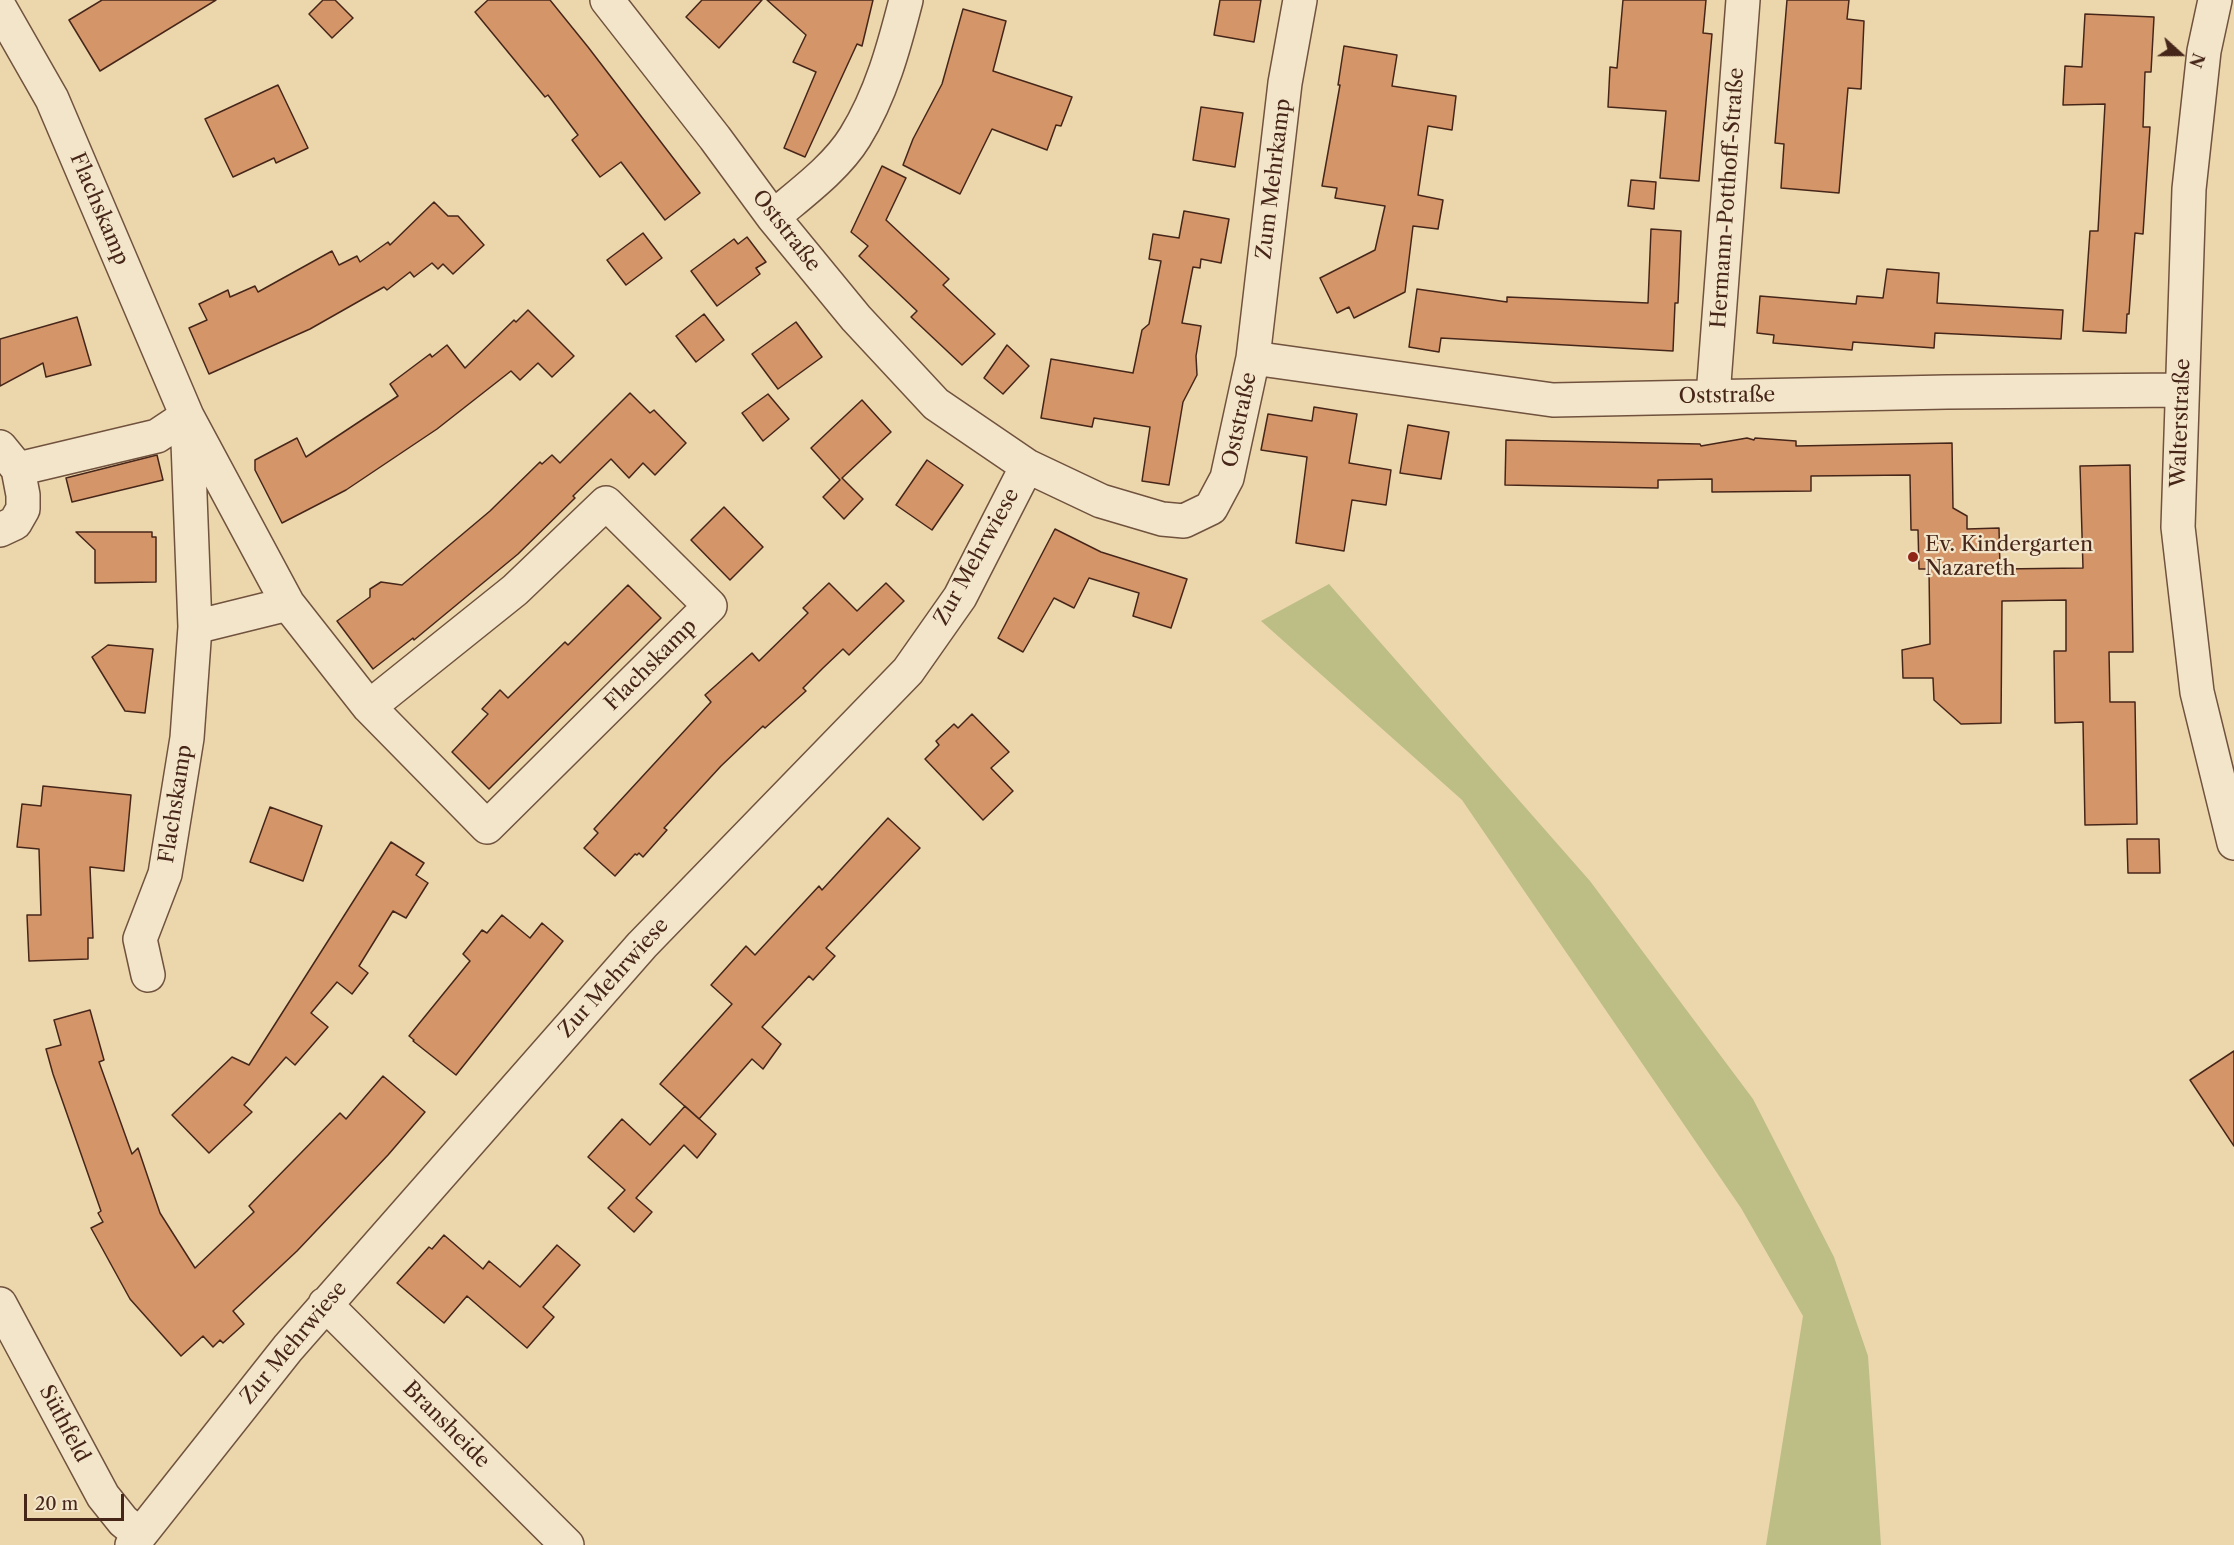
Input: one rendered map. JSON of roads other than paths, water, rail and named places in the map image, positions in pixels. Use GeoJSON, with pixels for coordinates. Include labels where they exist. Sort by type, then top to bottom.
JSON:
{"type":"FeatureCollection","features":[{"type":"Feature","properties":{"kind":"street","name":"Oststraße"},"geometry":{"type":"LineString","coordinates":[[607,0],[715,138],[773,217],[856,318],[936,404],[1028,465],[1101,501],[1162,519],[1184,522],[1211,507],[1227,478],[1253,358],[1553,400],[2182,390]]}},
{"type":"Feature","properties":{"kind":"street"},"geometry":{"type":"LineString","coordinates":[[773,217],[822,175],[854,139],[876,96],[892,55],[906,0]]}},
{"type":"Feature","properties":{"kind":"street","name":"Zum Mehrkamp"},"geometry":{"type":"LineString","coordinates":[[1253,358],[1285,83],[1300,0]]}},
{"type":"Feature","properties":{"kind":"street","name":"Hermann-Potthoff-Straße"},"geometry":{"type":"LineString","coordinates":[[1713,396],[1743,0]]}},
{"type":"Feature","properties":{"kind":"street","name":"Walterstraße"},"geometry":{"type":"LineString","coordinates":[[2215,0],[2204,51],[2189,189],[2178,527],[2197,692],[2232,834]]}},
{"type":"Feature","properties":{"kind":"street","name":"Flachskamp"},"geometry":{"type":"LineString","coordinates":[[0,8],[52,99],[187,416],[288,604],[369,707],[487,827],[710,606],[606,502],[515,590],[369,707]]}},
{"type":"Feature","properties":{"kind":"street"},"geometry":{"type":"LineString","coordinates":[[0,530],[15,523],[22,509],[23,495],[9,458],[157,436],[187,416]]}},
{"type":"Feature","properties":{"kind":"street","name":"Flachskamp"},"geometry":{"type":"LineString","coordinates":[[148,975],[140,939],[165,874],[187,738],[195,627],[187,416]]}},
{"type":"Feature","properties":{"kind":"street","name":"Zur Mehrwiese"},"geometry":{"type":"LineString","coordinates":[[182,1481],[325,1304],[642,945],[908,670],[960,597],[1028,465]]}},
{"type":"Feature","properties":{"kind":"street"},"geometry":{"type":"LineString","coordinates":[[195,627],[288,604]]}},
{"type":"Feature","properties":{"kind":"street","name":"Süthfeld"},"geometry":{"type":"LineString","coordinates":[[0,1304],[103,1496],[136,1540],[182,1481]]}},
{"type":"Feature","properties":{"kind":"street","name":"Bransheide"},"geometry":{"type":"LineString","coordinates":[[325,1304],[567,1545]]}},
{"type":"Feature","properties":{"kind":"place","name":"Ev. Kindergarten Nazareth"},"geometry":{"type":"Point","coordinates":[1913,557]}}]}
